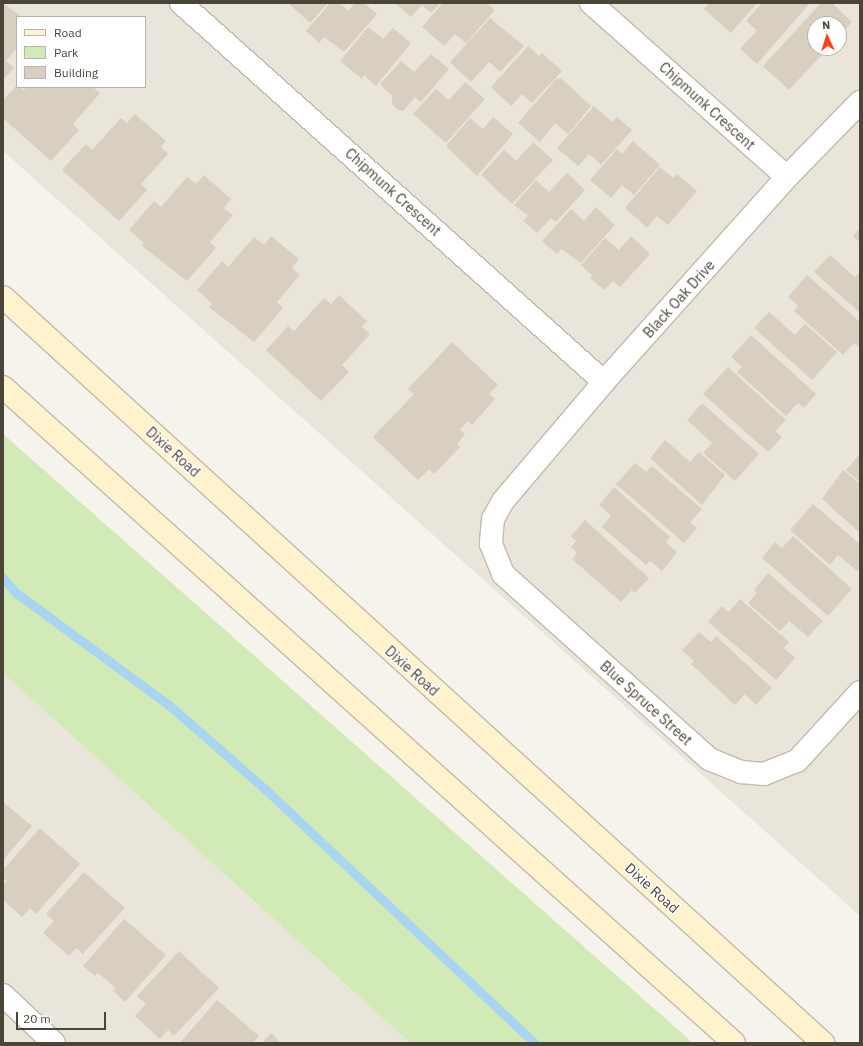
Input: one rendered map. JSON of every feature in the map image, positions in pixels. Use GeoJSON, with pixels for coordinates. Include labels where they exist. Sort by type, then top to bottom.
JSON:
{"type":"FeatureCollection","features":[{"type":"Feature","properties":{"kind":"main road","name":"Dixie Road"},"geometry":{"type":"LineString","coordinates":[[3,297],[822,1043]]}},
{"type":"Feature","properties":{"kind":"main road"},"geometry":{"type":"LineString","coordinates":[[3,387],[734,1043]]}},
{"type":"Feature","properties":{"kind":"street","name":"Chipmunk Crescent"},"geometry":{"type":"LineString","coordinates":[[181,3],[604,382]]}},
{"type":"Feature","properties":{"kind":"street","name":"Chipmunk Crescent"},"geometry":{"type":"LineString","coordinates":[[591,3],[787,177]]}},
{"type":"Feature","properties":{"kind":"street","name":"Black Oak Drive"},"geometry":{"type":"LineString","coordinates":[[503,501],[604,382],[787,177],[860,102]]}},
{"type":"Feature","properties":{"kind":"street","name":"Blue Spruce Street"},"geometry":{"type":"LineString","coordinates":[[503,501],[492,520],[491,544],[502,574],[709,759],[741,772],[764,774],[797,761],[860,692]]}},
{"type":"Feature","properties":{"kind":"street"},"geometry":{"type":"LineString","coordinates":[[3,995],[54,1043]]}},
{"type":"Feature","properties":{"kind":"shaded area"},"geometry":{"type":"Polygon","coordinates":[[[3,3],[860,3],[860,916],[3,151],[3,3]]]}},
{"type":"Feature","properties":{"kind":"shaded area"},"geometry":{"type":"Polygon","coordinates":[[[3,673],[346,985],[410,1043],[3,1043],[3,673]]]}},
{"type":"Feature","properties":{"kind":"green space"},"geometry":{"type":"Polygon","coordinates":[[[3,434],[693,1043],[410,1043],[3,673],[3,434]]]}},
{"type":"Feature","properties":{"kind":"building"},"geometry":{"type":"Polygon","coordinates":[[[3,3],[21,16],[16,16],[16,49],[6,61],[14,68],[3,80],[3,3]]]}},
{"type":"Feature","properties":{"kind":"building"},"geometry":{"type":"Polygon","coordinates":[[[288,3],[328,3],[310,23],[288,3]]]}},
{"type":"Feature","properties":{"kind":"building"},"geometry":{"type":"Polygon","coordinates":[[[330,3],[340,3],[348,11],[355,3],[364,3],[377,14],[344,52],[324,37],[319,43],[306,31],[330,3]]]}},
{"type":"Feature","properties":{"kind":"building"},"geometry":{"type":"Polygon","coordinates":[[[395,3],[440,3],[431,13],[422,5],[411,17],[395,3]]]}},
{"type":"Feature","properties":{"kind":"building"},"geometry":{"type":"Polygon","coordinates":[[[443,3],[487,3],[495,10],[466,43],[455,34],[444,46],[422,27],[443,3]]]}},
{"type":"Feature","properties":{"kind":"building"},"geometry":{"type":"Polygon","coordinates":[[[709,3],[757,3],[731,33],[704,9],[709,3]]]}},
{"type":"Feature","properties":{"kind":"building"},"geometry":{"type":"Polygon","coordinates":[[[762,3],[810,3],[757,64],[740,49],[757,30],[746,21],[762,3]]]}},
{"type":"Feature","properties":{"kind":"building"},"geometry":{"type":"Polygon","coordinates":[[[821,3],[832,3],[846,16],[809,16],[821,3]]]}},
{"type":"Feature","properties":{"kind":"building"},"geometry":{"type":"Polygon","coordinates":[[[847,17],[852,22],[847,27],[847,17]]]}},
{"type":"Feature","properties":{"kind":"building"},"geometry":{"type":"Polygon","coordinates":[[[490,18],[524,46],[500,72],[489,62],[471,82],[450,62],[490,18]]]}},
{"type":"Feature","properties":{"kind":"building"},"geometry":{"type":"Polygon","coordinates":[[[807,18],[807,56],[821,56],[789,90],[763,66],[807,18]]]}},
{"type":"Feature","properties":{"kind":"building"},"geometry":{"type":"Polygon","coordinates":[[[368,27],[383,39],[393,28],[411,43],[376,86],[364,75],[362,79],[340,61],[368,27]]]}},
{"type":"Feature","properties":{"kind":"building"},"geometry":{"type":"Polygon","coordinates":[[[528,46],[539,56],[542,53],[562,71],[532,103],[522,94],[511,106],[491,87],[528,46]]]}},
{"type":"Feature","properties":{"kind":"building"},"geometry":{"type":"Polygon","coordinates":[[[431,54],[449,69],[421,102],[415,97],[403,111],[398,110],[392,104],[392,96],[380,84],[401,61],[414,72],[431,54]]]}},
{"type":"Feature","properties":{"kind":"building"},"geometry":{"type":"Polygon","coordinates":[[[557,78],[559,80],[561,78],[591,106],[568,134],[555,123],[540,142],[518,123],[557,78]]]}},
{"type":"Feature","properties":{"kind":"building"},"geometry":{"type":"Polygon","coordinates":[[[465,82],[485,99],[446,143],[413,114],[436,89],[449,100],[465,82]]]}},
{"type":"Feature","properties":{"kind":"building"},"geometry":{"type":"Polygon","coordinates":[[[16,86],[16,88],[21,88],[24,90],[25,88],[94,88],[100,93],[73,124],[79,130],[51,161],[3,118],[3,100],[16,86]]]}},
{"type":"Feature","properties":{"kind":"building"},"geometry":{"type":"Polygon","coordinates":[[[594,106],[612,122],[617,117],[632,130],[601,165],[589,154],[578,166],[557,148],[594,106]]]}},
{"type":"Feature","properties":{"kind":"building"},"geometry":{"type":"Polygon","coordinates":[[[135,114],[166,141],[161,147],[168,154],[141,184],[147,190],[119,221],[62,170],[86,144],[92,150],[121,118],[127,123],[135,114]]]}},
{"type":"Feature","properties":{"kind":"building"},"geometry":{"type":"Polygon","coordinates":[[[493,117],[513,134],[477,176],[446,146],[470,118],[483,129],[493,117]]]}},
{"type":"Feature","properties":{"kind":"building"},"geometry":{"type":"Polygon","coordinates":[[[633,141],[660,165],[634,195],[622,185],[611,198],[590,180],[617,149],[622,154],[633,141]]]}},
{"type":"Feature","properties":{"kind":"building"},"geometry":{"type":"Polygon","coordinates":[[[533,142],[553,160],[512,204],[481,175],[504,150],[516,161],[533,142]]]}},
{"type":"Feature","properties":{"kind":"building"},"geometry":{"type":"Polygon","coordinates":[[[660,167],[673,178],[677,174],[697,191],[668,225],[657,216],[647,228],[625,208],[660,167]]]}},
{"type":"Feature","properties":{"kind":"building"},"geometry":{"type":"Polygon","coordinates":[[[567,173],[585,190],[556,222],[551,218],[537,233],[523,221],[528,216],[514,205],[536,180],[549,192],[567,173]]]}},
{"type":"Feature","properties":{"kind":"building"},"geometry":{"type":"Polygon","coordinates":[[[204,175],[231,199],[224,208],[233,215],[210,242],[216,248],[187,281],[142,246],[144,243],[129,230],[154,201],[161,207],[187,177],[196,184],[204,175]]]}},
{"type":"Feature","properties":{"kind":"building"},"geometry":{"type":"Polygon","coordinates":[[[596,207],[615,225],[581,263],[561,249],[557,254],[542,241],[571,209],[584,221],[596,207]]]}},
{"type":"Feature","properties":{"kind":"building"},"geometry":{"type":"Polygon","coordinates":[[[860,228],[860,242],[853,236],[860,228]]]}},
{"type":"Feature","properties":{"kind":"building"},"geometry":{"type":"Polygon","coordinates":[[[271,236],[299,259],[292,268],[300,275],[277,302],[283,308],[254,342],[209,307],[212,304],[197,290],[222,261],[228,267],[254,237],[264,245],[271,236]]]}},
{"type":"Feature","properties":{"kind":"building"},"geometry":{"type":"Polygon","coordinates":[[[631,236],[650,254],[620,287],[613,281],[604,290],[590,278],[593,276],[581,265],[605,238],[619,250],[631,236]]]}},
{"type":"Feature","properties":{"kind":"building"},"geometry":{"type":"Polygon","coordinates":[[[830,255],[855,277],[860,272],[860,313],[814,272],[830,255]]]}},
{"type":"Feature","properties":{"kind":"building"},"geometry":{"type":"Polygon","coordinates":[[[807,275],[860,322],[859,347],[854,343],[843,355],[794,311],[798,306],[788,297],[807,275]]]}},
{"type":"Feature","properties":{"kind":"building"},"geometry":{"type":"Polygon","coordinates":[[[339,295],[367,321],[362,327],[370,334],[342,365],[349,372],[321,401],[266,350],[288,326],[294,331],[324,298],[331,304],[339,295]]]}},
{"type":"Feature","properties":{"kind":"building"},"geometry":{"type":"Polygon","coordinates":[[[769,312],[795,335],[805,324],[837,352],[812,380],[754,328],[769,312]]]}},
{"type":"Feature","properties":{"kind":"building"},"geometry":{"type":"Polygon","coordinates":[[[751,335],[816,394],[804,408],[798,403],[786,416],[737,372],[742,367],[731,357],[751,335]]]}},
{"type":"Feature","properties":{"kind":"building"},"geometry":{"type":"Polygon","coordinates":[[[452,342],[498,385],[489,394],[495,399],[472,425],[468,421],[460,430],[465,434],[457,444],[460,447],[434,474],[429,469],[418,480],[373,437],[414,394],[408,389],[452,342]]]}},
{"type":"Feature","properties":{"kind":"building"},"geometry":{"type":"Polygon","coordinates":[[[728,367],[786,420],[775,431],[782,437],[768,452],[703,394],[728,367]]]}},
{"type":"Feature","properties":{"kind":"building"},"geometry":{"type":"Polygon","coordinates":[[[702,403],[759,454],[735,481],[703,453],[712,443],[687,420],[702,403]]]}},
{"type":"Feature","properties":{"kind":"building"},"geometry":{"type":"Polygon","coordinates":[[[665,440],[690,462],[699,452],[725,475],[702,505],[650,458],[665,440]]]}},
{"type":"Feature","properties":{"kind":"building"},"geometry":{"type":"Polygon","coordinates":[[[860,454],[860,482],[846,470],[860,454]]]}},
{"type":"Feature","properties":{"kind":"building"},"geometry":{"type":"Polygon","coordinates":[[[635,463],[646,472],[652,466],[702,509],[690,522],[697,528],[684,543],[616,484],[635,463]]]}},
{"type":"Feature","properties":{"kind":"building"},"geometry":{"type":"Polygon","coordinates":[[[843,470],[860,484],[860,533],[822,499],[843,470]]]}},
{"type":"Feature","properties":{"kind":"building"},"geometry":{"type":"Polygon","coordinates":[[[614,487],[670,537],[666,542],[677,552],[662,571],[650,561],[646,565],[602,527],[611,516],[599,505],[614,487]]]}},
{"type":"Feature","properties":{"kind":"building"},"geometry":{"type":"Polygon","coordinates":[[[813,504],[860,544],[860,568],[857,571],[838,555],[830,565],[790,530],[813,504]]]}},
{"type":"Feature","properties":{"kind":"building"},"geometry":{"type":"Polygon","coordinates":[[[585,520],[649,578],[635,593],[632,590],[621,602],[572,559],[577,553],[571,547],[576,541],[571,536],[585,520]]]}},
{"type":"Feature","properties":{"kind":"building"},"geometry":{"type":"Polygon","coordinates":[[[793,536],[852,589],[828,616],[762,558],[775,542],[782,548],[793,536]]]}},
{"type":"Feature","properties":{"kind":"building"},"geometry":{"type":"Polygon","coordinates":[[[768,573],[823,621],[808,637],[789,621],[780,631],[748,603],[757,593],[754,590],[768,573]]]}},
{"type":"Feature","properties":{"kind":"building"},"geometry":{"type":"Polygon","coordinates":[[[740,599],[789,642],[784,648],[795,658],[776,680],[708,622],[722,606],[729,612],[740,599]]]}},
{"type":"Feature","properties":{"kind":"building"},"geometry":{"type":"Polygon","coordinates":[[[699,632],[711,642],[716,636],[772,688],[756,705],[745,694],[735,705],[691,664],[694,661],[682,650],[699,632]]]}},
{"type":"Feature","properties":{"kind":"building"},"geometry":{"type":"Polygon","coordinates":[[[3,802],[32,826],[3,860],[3,802]]]}},
{"type":"Feature","properties":{"kind":"building"},"geometry":{"type":"Polygon","coordinates":[[[40,828],[80,864],[36,914],[30,908],[22,917],[3,900],[3,885],[7,881],[3,878],[3,870],[40,828]]]}},
{"type":"Feature","properties":{"kind":"building"},"geometry":{"type":"Polygon","coordinates":[[[84,872],[125,908],[83,954],[76,948],[69,956],[43,933],[54,921],[46,914],[84,872]]]}},
{"type":"Feature","properties":{"kind":"building"},"geometry":{"type":"Polygon","coordinates":[[[124,919],[166,955],[125,1002],[113,991],[116,988],[98,973],[95,976],[83,966],[124,919]]]}},
{"type":"Feature","properties":{"kind":"building"},"geometry":{"type":"Polygon","coordinates":[[[179,951],[219,988],[174,1036],[168,1030],[160,1039],[135,1016],[146,1004],[137,996],[179,951]]]}},
{"type":"Feature","properties":{"kind":"building"},"geometry":{"type":"Polygon","coordinates":[[[217,1000],[259,1036],[253,1043],[180,1043],[217,1000]]]}},
{"type":"Feature","properties":{"kind":"building"},"geometry":{"type":"Polygon","coordinates":[[[271,1033],[281,1043],[262,1043],[271,1033]]]}},
{"type":"Feature","properties":{"kind":"waterway"},"geometry":{"type":"LineString","coordinates":[[3,578],[15,592],[169,705],[265,789],[535,1043]]}}]}
